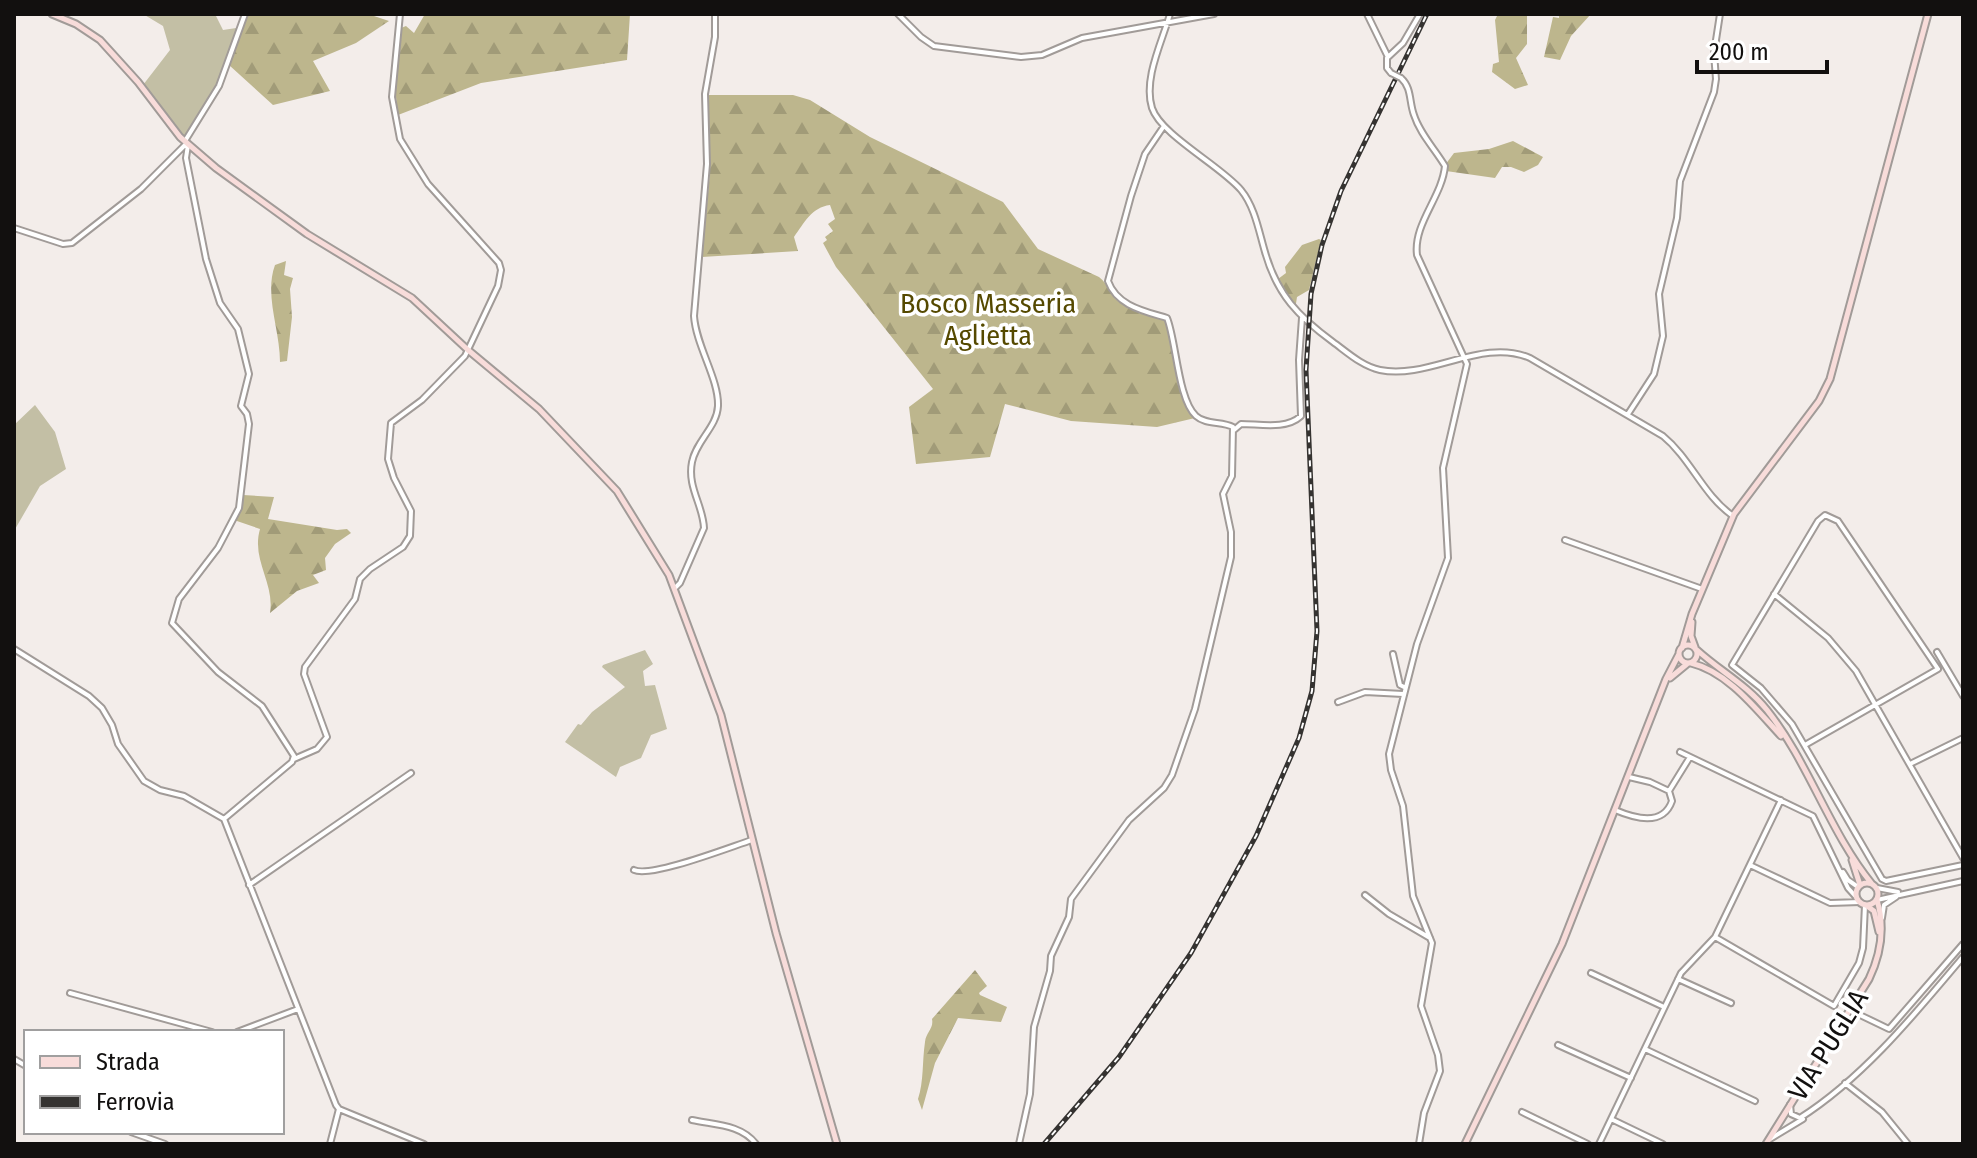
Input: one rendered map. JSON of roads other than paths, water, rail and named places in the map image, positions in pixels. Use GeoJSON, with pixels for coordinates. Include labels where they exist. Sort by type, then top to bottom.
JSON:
{"type":"FeatureCollection","features":[{"type":"Feature","properties":{"kind":"main road"},"geometry":{"type":"LineString","coordinates":[[52,14],[76,24],[100,40],[138,82],[186,144],[307,234],[404,292],[532,403],[611,483],[660,557],[675,588],[721,714],[780,946],[837,1144]]}},
{"type":"Feature","properties":{"kind":"main road"},"geometry":{"type":"LineString","coordinates":[[1465,1144],[1556,957],[1733,516],[1827,386],[1928,14]]}},
{"type":"Feature","properties":{"kind":"main road"},"geometry":{"type":"LineString","coordinates":[[1659,700],[1671,675],[1697,658],[1691,627],[1703,591]]}},
{"type":"Feature","properties":{"kind":"main road"},"geometry":{"type":"LineString","coordinates":[[1680,651],[1690,645],[1757,698],[1775,720],[1847,848],[1875,886]]}},
{"type":"Feature","properties":{"kind":"main road"},"geometry":{"type":"LineString","coordinates":[[1680,651],[1683,662],[1708,669],[1731,686],[1788,742]]}},
{"type":"Feature","properties":{"kind":"main road"},"geometry":{"type":"LineString","coordinates":[[1847,848],[1859,898],[1874,911],[1880,941]]}},
{"type":"Feature","properties":{"kind":"main road"},"geometry":{"type":"LineString","coordinates":[[1859,898],[1866,882],[1875,886]]}},
{"type":"Feature","properties":{"kind":"main road","name":"VIA PUGLIA"},"geometry":{"type":"LineString","coordinates":[[1767,1142],[1875,965],[1882,920],[1875,886]]}},
{"type":"Feature","properties":{"kind":"main road"},"geometry":{"type":"LineString","coordinates":[[1859,898],[1877,900]]}},
{"type":"Feature","properties":{"kind":"street"},"geometry":{"type":"LineString","coordinates":[[14,228],[63,244],[72,243],[141,189],[186,144],[224,75],[245,14]]}},
{"type":"Feature","properties":{"kind":"street"},"geometry":{"type":"LineString","coordinates":[[224,819],[294,759],[317,749],[327,737],[304,674],[305,667],[356,597],[360,579],[403,547],[410,536],[411,511],[388,459],[391,423],[422,400],[468,350],[498,286],[501,266],[428,184],[400,139],[392,97],[400,14]]}},
{"type":"Feature","properties":{"kind":"street"},"geometry":{"type":"LineString","coordinates":[[675,588],[704,528],[691,486],[692,464],[715,419],[719,403],[695,330],[694,316],[707,164],[704,99],[715,37],[715,14]]}},
{"type":"Feature","properties":{"kind":"street"},"geometry":{"type":"LineString","coordinates":[[898,14],[921,37],[937,47],[1021,57],[1047,53],[1082,38],[1214,14]]}},
{"type":"Feature","properties":{"kind":"street"},"geometry":{"type":"LineString","coordinates":[[1170,14],[1150,90],[1154,114],[1164,126],[1229,178],[1244,195],[1272,271],[1286,298],[1302,318],[1358,360],[1380,370],[1401,371],[1496,352],[1524,355],[1628,414],[1670,442],[1708,493],[1733,516]]}},
{"type":"Feature","properties":{"kind":"street"},"geometry":{"type":"LineString","coordinates":[[1367,14],[1388,57],[1387,68],[1408,87],[1420,128],[1445,166],[1435,199],[1417,237],[1417,255],[1466,359],[1443,468],[1448,558],[1422,627],[1389,754],[1403,806],[1413,896],[1432,940],[1432,956],[1421,1006],[1438,1055],[1440,1071],[1424,1113],[1419,1144]]}},
{"type":"Feature","properties":{"kind":"street"},"geometry":{"type":"LineString","coordinates":[[1388,57],[1403,43],[1420,14]]}},
{"type":"Feature","properties":{"kind":"street"},"geometry":{"type":"LineString","coordinates":[[1628,414],[1652,381],[1661,349],[1660,289],[1677,218],[1682,175],[1714,92],[1714,53],[1720,14]]}},
{"type":"Feature","properties":{"kind":"street"},"geometry":{"type":"LineString","coordinates":[[1019,1144],[1030,1094],[1034,1027],[1050,971],[1051,956],[1069,917],[1071,899],[1129,820],[1164,788],[1172,775],[1195,709],[1205,657],[1229,569],[1231,539],[1223,494],[1232,476],[1234,430],[1230,424],[1199,418],[1192,411],[1176,362],[1167,318],[1120,300],[1112,292],[1108,281],[1145,154],[1164,126]]}},
{"type":"Feature","properties":{"kind":"street"},"geometry":{"type":"LineString","coordinates":[[186,144],[206,259],[220,303],[238,329],[249,374],[241,406],[249,424],[239,508],[218,548],[179,599],[171,619],[218,672],[267,712],[293,752],[294,759]]}},
{"type":"Feature","properties":{"kind":"street"},"geometry":{"type":"LineString","coordinates":[[1234,430],[1241,424],[1271,426],[1299,419],[1302,414],[1299,360],[1302,318]]}},
{"type":"Feature","properties":{"kind":"street"},"geometry":{"type":"LineString","coordinates":[[1805,745],[1938,669],[1834,517],[1825,515],[1818,521],[1732,665],[1778,705],[1805,745],[1882,879],[1886,881],[1963,865]]}},
{"type":"Feature","properties":{"kind":"street"},"geometry":{"type":"LineString","coordinates":[[1565,540],[1703,591]]}},
{"type":"Feature","properties":{"kind":"street"},"geometry":{"type":"LineString","coordinates":[[1774,594],[1828,638],[1856,671],[1963,858]]}},
{"type":"Feature","properties":{"kind":"street"},"geometry":{"type":"LineString","coordinates":[[14,649],[89,696],[102,708],[118,744],[144,781],[160,790],[184,796],[224,819],[339,1109],[330,1144]]}},
{"type":"Feature","properties":{"kind":"street"},"geometry":{"type":"LineString","coordinates":[[1937,652],[1963,696]]}},
{"type":"Feature","properties":{"kind":"street"},"geometry":{"type":"LineString","coordinates":[[1393,654],[1400,685],[1404,687]]}},
{"type":"Feature","properties":{"kind":"street"},"geometry":{"type":"LineString","coordinates":[[1338,702],[1365,692],[1403,694]]}},
{"type":"Feature","properties":{"kind":"street"},"geometry":{"type":"LineString","coordinates":[[1910,764],[1963,738]]}},
{"type":"Feature","properties":{"kind":"street"},"geometry":{"type":"LineString","coordinates":[[1680,752],[1813,816],[1848,888],[1859,898]]}},
{"type":"Feature","properties":{"kind":"street"},"geometry":{"type":"LineString","coordinates":[[1669,791],[1690,757]]}},
{"type":"Feature","properties":{"kind":"street"},"geometry":{"type":"LineString","coordinates":[[249,885],[411,773]]}},
{"type":"Feature","properties":{"kind":"street"},"geometry":{"type":"LineString","coordinates":[[1615,810],[1650,819],[1671,805],[1672,795],[1669,791],[1629,777]]}},
{"type":"Feature","properties":{"kind":"street"},"geometry":{"type":"LineString","coordinates":[[1599,1144],[1683,969],[1715,937],[1781,800]]}},
{"type":"Feature","properties":{"kind":"street"},"geometry":{"type":"LineString","coordinates":[[634,870],[641,873],[673,866],[752,840]]}},
{"type":"Feature","properties":{"kind":"street"},"geometry":{"type":"LineString","coordinates":[[1750,865],[1830,903],[1859,898]]}},
{"type":"Feature","properties":{"kind":"street"},"geometry":{"type":"LineString","coordinates":[[1715,937],[1834,1006],[1859,963],[1864,925],[1859,898],[1839,867]]}},
{"type":"Feature","properties":{"kind":"street"},"geometry":{"type":"LineString","coordinates":[[1877,900],[1963,881]]}},
{"type":"Feature","properties":{"kind":"street"},"geometry":{"type":"LineString","coordinates":[[1875,886],[1904,893]]}},
{"type":"Feature","properties":{"kind":"street"},"geometry":{"type":"LineString","coordinates":[[1882,920],[1887,901],[1904,893]]}},
{"type":"Feature","properties":{"kind":"street"},"geometry":{"type":"LineString","coordinates":[[1365,895],[1432,940]]}},
{"type":"Feature","properties":{"kind":"street"},"geometry":{"type":"LineString","coordinates":[[1862,1016],[1889,1029],[1963,944]]}},
{"type":"Feature","properties":{"kind":"street"},"geometry":{"type":"LineString","coordinates":[[1790,1105],[1791,1114],[1800,1118],[1845,1083],[1888,1042],[1963,957]]}},
{"type":"Feature","properties":{"kind":"street"},"geometry":{"type":"LineString","coordinates":[[1591,973],[1664,1007]]}},
{"type":"Feature","properties":{"kind":"street"},"geometry":{"type":"LineString","coordinates":[[1678,979],[1731,1003]]}},
{"type":"Feature","properties":{"kind":"street"},"geometry":{"type":"LineString","coordinates":[[70,993],[205,1030]]}},
{"type":"Feature","properties":{"kind":"street"},"geometry":{"type":"LineString","coordinates":[[242,1030],[298,1009]]}},
{"type":"Feature","properties":{"kind":"street"},"geometry":{"type":"LineString","coordinates":[[1558,1045],[1631,1078]]}},
{"type":"Feature","properties":{"kind":"street"},"geometry":{"type":"LineString","coordinates":[[1645,1049],[1755,1101]]}},
{"type":"Feature","properties":{"kind":"street"},"geometry":{"type":"LineString","coordinates":[[1845,1083],[1882,1112],[1908,1144]]}},
{"type":"Feature","properties":{"kind":"street"},"geometry":{"type":"LineString","coordinates":[[1767,1142],[1817,1106]]}},
{"type":"Feature","properties":{"kind":"street"},"geometry":{"type":"LineString","coordinates":[[339,1109],[424,1144]]}},
{"type":"Feature","properties":{"kind":"street"},"geometry":{"type":"LineString","coordinates":[[1522,1112],[1588,1144]]}},
{"type":"Feature","properties":{"kind":"street"},"geometry":{"type":"LineString","coordinates":[[1611,1119],[1663,1144]]}},
{"type":"Feature","properties":{"kind":"street"},"geometry":{"type":"LineString","coordinates":[[692,1120],[737,1129],[756,1144]]}},
{"type":"Feature","properties":{"kind":"street"},"geometry":{"type":"LineString","coordinates":[[137,1134],[165,1144]]}},
{"type":"Feature","properties":{"kind":"railway"},"geometry":{"type":"LineString","coordinates":[[1044,1144],[1119,1057],[1191,953],[1256,836],[1299,738],[1312,691],[1317,631],[1306,370],[1311,294],[1322,245],[1341,191],[1427,14]]}},
{"type":"Feature","properties":{"kind":"park label","name":"Bosco Masseria Aglietta"},"geometry":{"type":"Point","coordinates":[988,319]}}]}
